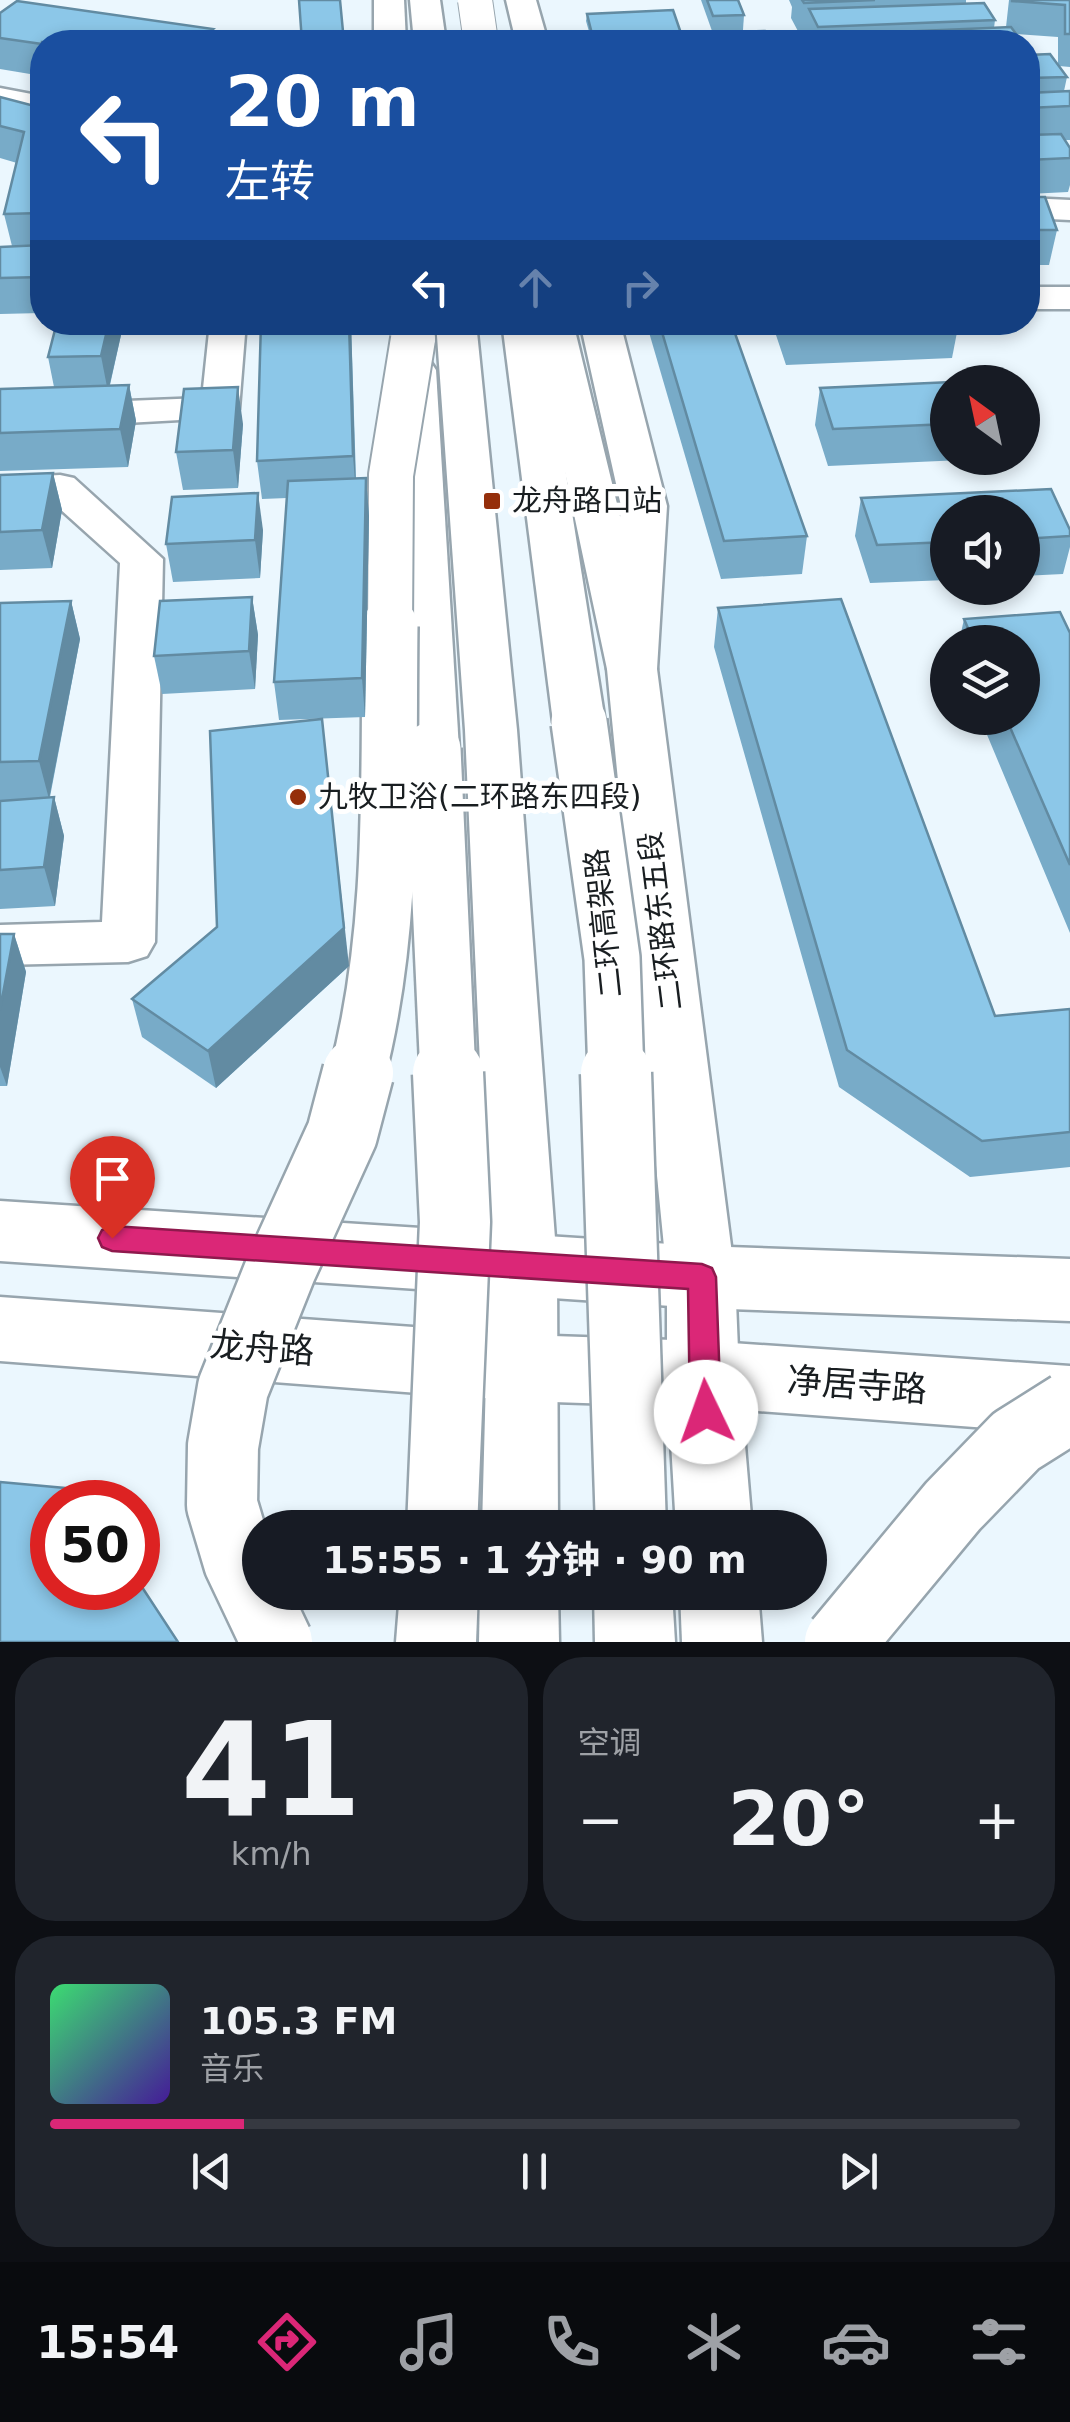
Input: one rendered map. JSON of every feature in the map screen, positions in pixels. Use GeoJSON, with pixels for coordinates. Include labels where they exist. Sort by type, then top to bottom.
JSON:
{"type":"FeatureCollection","features":[{"type":"Feature","properties":{"kind":"main road"},"geometry":{"type":"LineString","coordinates":[[389,0],[390,30]]}},
{"type":"Feature","properties":{"kind":"main road"},"geometry":{"type":"LineString","coordinates":[[425,0],[429,30]]}},
{"type":"Feature","properties":{"kind":"main road"},"geometry":{"type":"LineString","coordinates":[[475,0],[481,30]]}},
{"type":"Feature","properties":{"kind":"main road"},"geometry":{"type":"LineString","coordinates":[[522,0],[529,30]]}},
{"type":"Feature","properties":{"kind":"main road"},"geometry":{"type":"LineString","coordinates":[[277,1642],[238,1562],[222,1505],[223,1446],[233,1388],[342,1134],[371,1022],[388,832],[391,475],[425,335]]}},
{"type":"Feature","properties":{"kind":"main road"},"geometry":{"type":"LineString","coordinates":[[427,335],[455,1222],[443,1510]]}},
{"type":"Feature","properties":{"kind":"main road"},"geometry":{"type":"LineString","coordinates":[[428,335],[491,730],[523,1265],[520,1510]]}},
{"type":"Feature","properties":{"kind":"main road","name":"二环高架路"},"geometry":{"type":"LineString","coordinates":[[524,335],[612,958],[630,1510]]}},
{"type":"Feature","properties":{"kind":"main road","name":"二环路东五段"},"geometry":{"type":"LineString","coordinates":[[555,335],[632,669],[702,1277],[703,1374],[713,1510]]}},
{"type":"Feature","properties":{"kind":"main road"},"geometry":{"type":"LineString","coordinates":[[603,335],[644,506],[632,669]]}},
{"type":"Feature","properties":{"kind":"main road"},"geometry":{"type":"LineString","coordinates":[[0,1231],[702,1277],[1070,1290]]}},
{"type":"Feature","properties":{"kind":"main road","name":"龙舟路"},"geometry":{"type":"LineString","coordinates":[[0,1329],[523,1368]]}},
{"type":"Feature","properties":{"kind":"main road","name":"净居寺路"},"geometry":{"type":"LineString","coordinates":[[523,1368],[703,1374],[1070,1404]]}},
{"type":"Feature","properties":{"kind":"main road"},"geometry":{"type":"LineString","coordinates":[[840,1642],[953,1506],[1016,1441],[1070,1404]]}},
{"type":"Feature","properties":{"kind":"main road"},"geometry":{"type":"LineString","coordinates":[[436,1642],[437,1610]]}},
{"type":"Feature","properties":{"kind":"main road"},"geometry":{"type":"LineString","coordinates":[[518,1642],[519,1610]]}},
{"type":"Feature","properties":{"kind":"main road"},"geometry":{"type":"LineString","coordinates":[[634,1610],[635,1642]]}},
{"type":"Feature","properties":{"kind":"main road"},"geometry":{"type":"LineString","coordinates":[[720,1610],[722,1642]]}},
{"type":"Feature","properties":{"kind":"street"},"geometry":{"type":"LineString","coordinates":[[0,98],[30,103]]}},
{"type":"Feature","properties":{"kind":"street"},"geometry":{"type":"LineString","coordinates":[[1040,209],[1070,210]]}},
{"type":"Feature","properties":{"kind":"street"},"geometry":{"type":"LineString","coordinates":[[1040,298],[1070,298]]}},
{"type":"Feature","properties":{"kind":"street"},"geometry":{"type":"LineString","coordinates":[[0,418],[220,409],[227,335]]}},
{"type":"Feature","properties":{"kind":"street"},"geometry":{"type":"LineString","coordinates":[[0,490],[60,487],[142,559],[128,942],[0,944]]}},
{"type":"Feature","properties":{"kind":"building"},"geometry":{"type":"Polygon","coordinates":[[[299,0],[340,0],[343,30],[301,30],[299,0]]]}},
{"type":"Feature","properties":{"kind":"building"},"geometry":{"type":"Polygon","coordinates":[[[707,0],[738,0],[744,15],[713,16],[707,0]]]}},
{"type":"Feature","properties":{"kind":"building"},"geometry":{"type":"Polygon","coordinates":[[[802,0],[875,0],[804,3],[802,0]]]}},
{"type":"Feature","properties":{"kind":"building"},"geometry":{"type":"Polygon","coordinates":[[[1012,0],[1070,0],[1070,34],[1065,34],[1065,5],[1012,0]]]}},
{"type":"Feature","properties":{"kind":"building"},"geometry":{"type":"Polygon","coordinates":[[[17,1],[213,29],[30,30],[30,42],[0,38],[0,13],[17,1]]]}},
{"type":"Feature","properties":{"kind":"building"},"geometry":{"type":"Polygon","coordinates":[[[984,3],[995,20],[818,27],[809,9],[984,3]]]}},
{"type":"Feature","properties":{"kind":"building"},"geometry":{"type":"Polygon","coordinates":[[[673,10],[680,30],[591,30],[587,14],[673,10]]]}},
{"type":"Feature","properties":{"kind":"building"},"geometry":{"type":"Polygon","coordinates":[[[1011,27],[1013,30],[942,30],[1011,27]]]}},
{"type":"Feature","properties":{"kind":"building"},"geometry":{"type":"Polygon","coordinates":[[[1040,54],[1050,54],[1067,77],[1040,78],[1040,54]]]}},
{"type":"Feature","properties":{"kind":"building"},"geometry":{"type":"Polygon","coordinates":[[[1070,91],[1070,106],[1040,107],[1040,92],[1070,91]]]}},
{"type":"Feature","properties":{"kind":"building"},"geometry":{"type":"Polygon","coordinates":[[[0,97],[30,105],[30,213],[4,214],[24,132],[0,126],[0,97]]]}},
{"type":"Feature","properties":{"kind":"building"},"geometry":{"type":"Polygon","coordinates":[[[1061,134],[1070,148],[1070,158],[1040,159],[1040,135],[1061,134]]]}},
{"type":"Feature","properties":{"kind":"building"},"geometry":{"type":"Polygon","coordinates":[[[1040,197],[1045,197],[1057,230],[1040,230],[1040,197]]]}},
{"type":"Feature","properties":{"kind":"building"},"geometry":{"type":"Polygon","coordinates":[[[30,246],[30,277],[0,278],[0,247],[30,246]]]}},
{"type":"Feature","properties":{"kind":"building"},"geometry":{"type":"Polygon","coordinates":[[[54,335],[106,335],[101,356],[48,357],[54,335]]]}},
{"type":"Feature","properties":{"kind":"building"},"geometry":{"type":"Polygon","coordinates":[[[261,335],[349,335],[353,456],[257,461],[261,335]]]}},
{"type":"Feature","properties":{"kind":"building"},"geometry":{"type":"Polygon","coordinates":[[[663,335],[736,335],[807,536],[724,541],[663,335]]]}},
{"type":"Feature","properties":{"kind":"building"},"geometry":{"type":"Polygon","coordinates":[[[930,383],[930,425],[833,429],[820,388],[930,383]]]}},
{"type":"Feature","properties":{"kind":"building"},"geometry":{"type":"Polygon","coordinates":[[[129,385],[120,429],[0,433],[0,389],[129,385]]]}},
{"type":"Feature","properties":{"kind":"building"},"geometry":{"type":"Polygon","coordinates":[[[238,387],[233,450],[176,452],[184,389],[238,387]]]}},
{"type":"Feature","properties":{"kind":"building"},"geometry":{"type":"Polygon","coordinates":[[[53,473],[42,530],[0,532],[0,475],[53,473]]]}},
{"type":"Feature","properties":{"kind":"building"},"geometry":{"type":"Polygon","coordinates":[[[366,478],[362,678],[274,682],[288,481],[366,478]]]}},
{"type":"Feature","properties":{"kind":"building"},"geometry":{"type":"Polygon","coordinates":[[[1051,489],[1070,536],[1040,538],[1040,495],[930,495],[930,543],[877,545],[861,498],[1051,489]]]}},
{"type":"Feature","properties":{"kind":"building"},"geometry":{"type":"Polygon","coordinates":[[[258,493],[255,540],[166,544],[172,497],[258,493]]]}},
{"type":"Feature","properties":{"kind":"building"},"geometry":{"type":"Polygon","coordinates":[[[252,597],[249,651],[154,656],[160,601],[252,597]]]}},
{"type":"Feature","properties":{"kind":"building"},"geometry":{"type":"Polygon","coordinates":[[[841,599],[995,1016],[1070,1009],[1070,1132],[982,1141],[847,1050],[718,608],[841,599]]]}},
{"type":"Feature","properties":{"kind":"building"},"geometry":{"type":"Polygon","coordinates":[[[71,601],[39,761],[0,762],[0,603],[71,601]]]}},
{"type":"Feature","properties":{"kind":"building"},"geometry":{"type":"Polygon","coordinates":[[[1060,612],[1070,633],[1070,865],[1013,735],[1040,735],[1040,625],[967,625],[964,619],[1060,612]]]}},
{"type":"Feature","properties":{"kind":"building"},"geometry":{"type":"Polygon","coordinates":[[[322,719],[344,928],[208,1051],[132,999],[217,927],[210,731],[322,719]]]}},
{"type":"Feature","properties":{"kind":"building"},"geometry":{"type":"Polygon","coordinates":[[[54,797],[44,867],[0,870],[0,801],[54,797]]]}},
{"type":"Feature","properties":{"kind":"building"},"geometry":{"type":"Polygon","coordinates":[[[0,934],[14,934],[0,1010],[0,934]]]}},
{"type":"Feature","properties":{"kind":"building"},"geometry":{"type":"Polygon","coordinates":[[[0,1482],[30,1485],[30,1610],[157,1610],[178,1642],[0,1642],[0,1482]]]}},
{"type":"Feature","properties":{"kind":"place","name":"龙舟路口站"},"geometry":{"type":"Point","coordinates":[492,501]}},
{"type":"Feature","properties":{"kind":"place","name":"九牧卫浴(二环路东四段)"},"geometry":{"type":"Point","coordinates":[298,797]}},
{"type":"Feature","properties":{"kind":"route"},"geometry":{"type":"LineString","coordinates":[[112,1238],[702,1277],[706,1412]]}}]}
